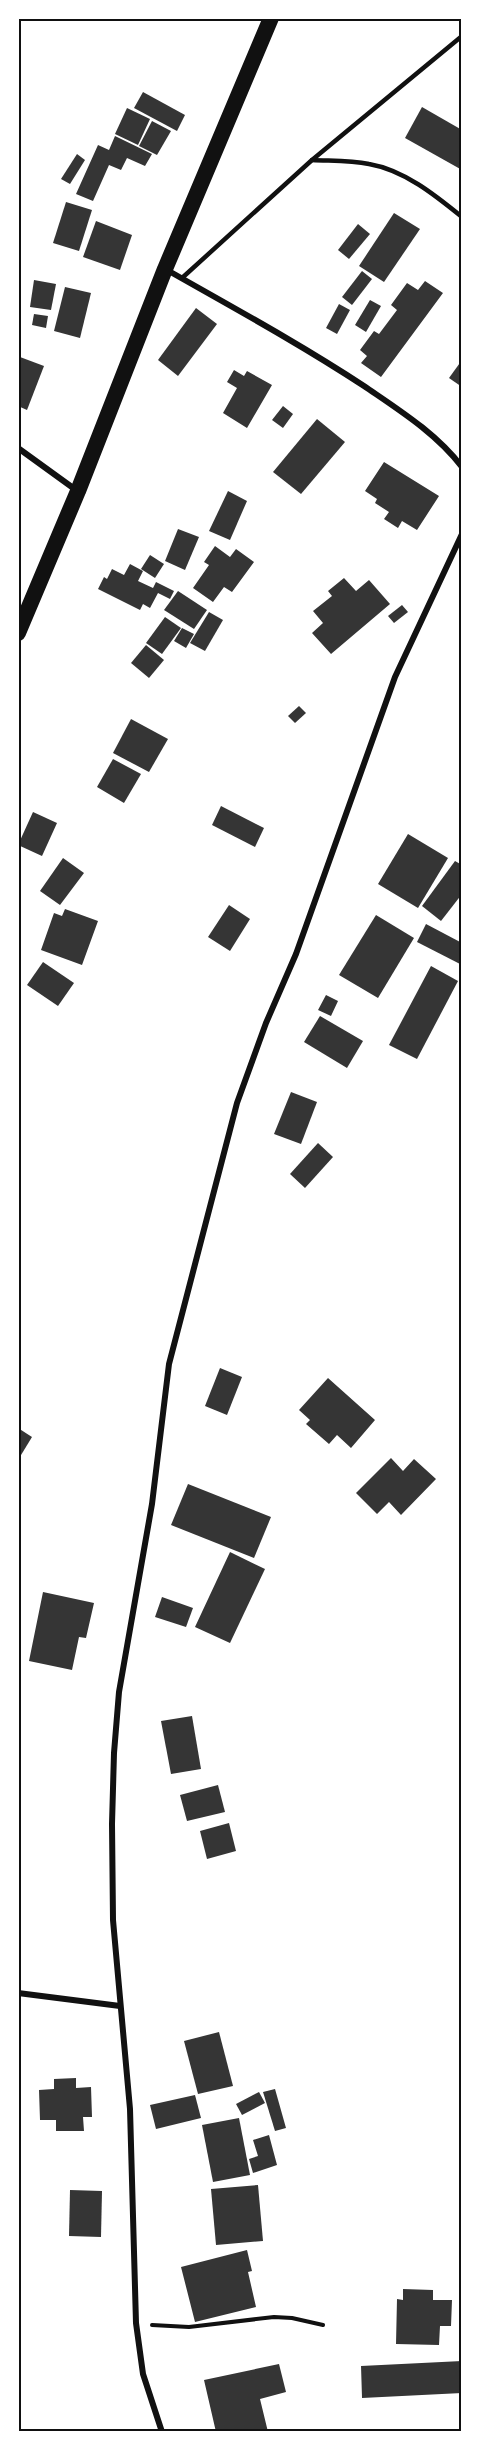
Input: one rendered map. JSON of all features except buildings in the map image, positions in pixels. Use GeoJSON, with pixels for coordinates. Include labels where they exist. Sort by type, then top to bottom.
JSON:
{"type":"FeatureCollection","features":[{"type":"Feature","properties":{"kind":"highway"},"geometry":{"type":"LineString","coordinates":[[18,633],[78,491],[165,268],[271,18]]}},
{"type":"Feature","properties":{"kind":"street"},"geometry":{"type":"LineString","coordinates":[[165,268],[298,343],[398,409],[448,449],[462,467]]}},
{"type":"Feature","properties":{"kind":"street"},"geometry":{"type":"LineString","coordinates":[[18,448],[78,491]]}},
{"type":"Feature","properties":{"kind":"street"},"geometry":{"type":"LineString","coordinates":[[162,2432],[142,2374],[136,2323],[130,2109],[113,1920],[114,1753],[123,1660],[152,1504],[167,1375],[176,1332],[219,1181],[237,1103],[266,1023],[296,954],[395,677],[462,534]]}},
{"type":"Feature","properties":{"kind":"street"},"geometry":{"type":"LineString","coordinates":[[18,1993],[120,2006]]}},
{"type":"Feature","properties":{"kind":"lane"},"geometry":{"type":"LineString","coordinates":[[182,278],[312,160],[462,36]]}},
{"type":"Feature","properties":{"kind":"lane"},"geometry":{"type":"LineString","coordinates":[[312,160],[356,162],[383,168],[409,179],[462,217]]}},
{"type":"Feature","properties":{"kind":"path"},"geometry":{"type":"LineString","coordinates":[[136,2323],[189,2327],[274,2317],[292,2318],[323,2325]]}}]}
